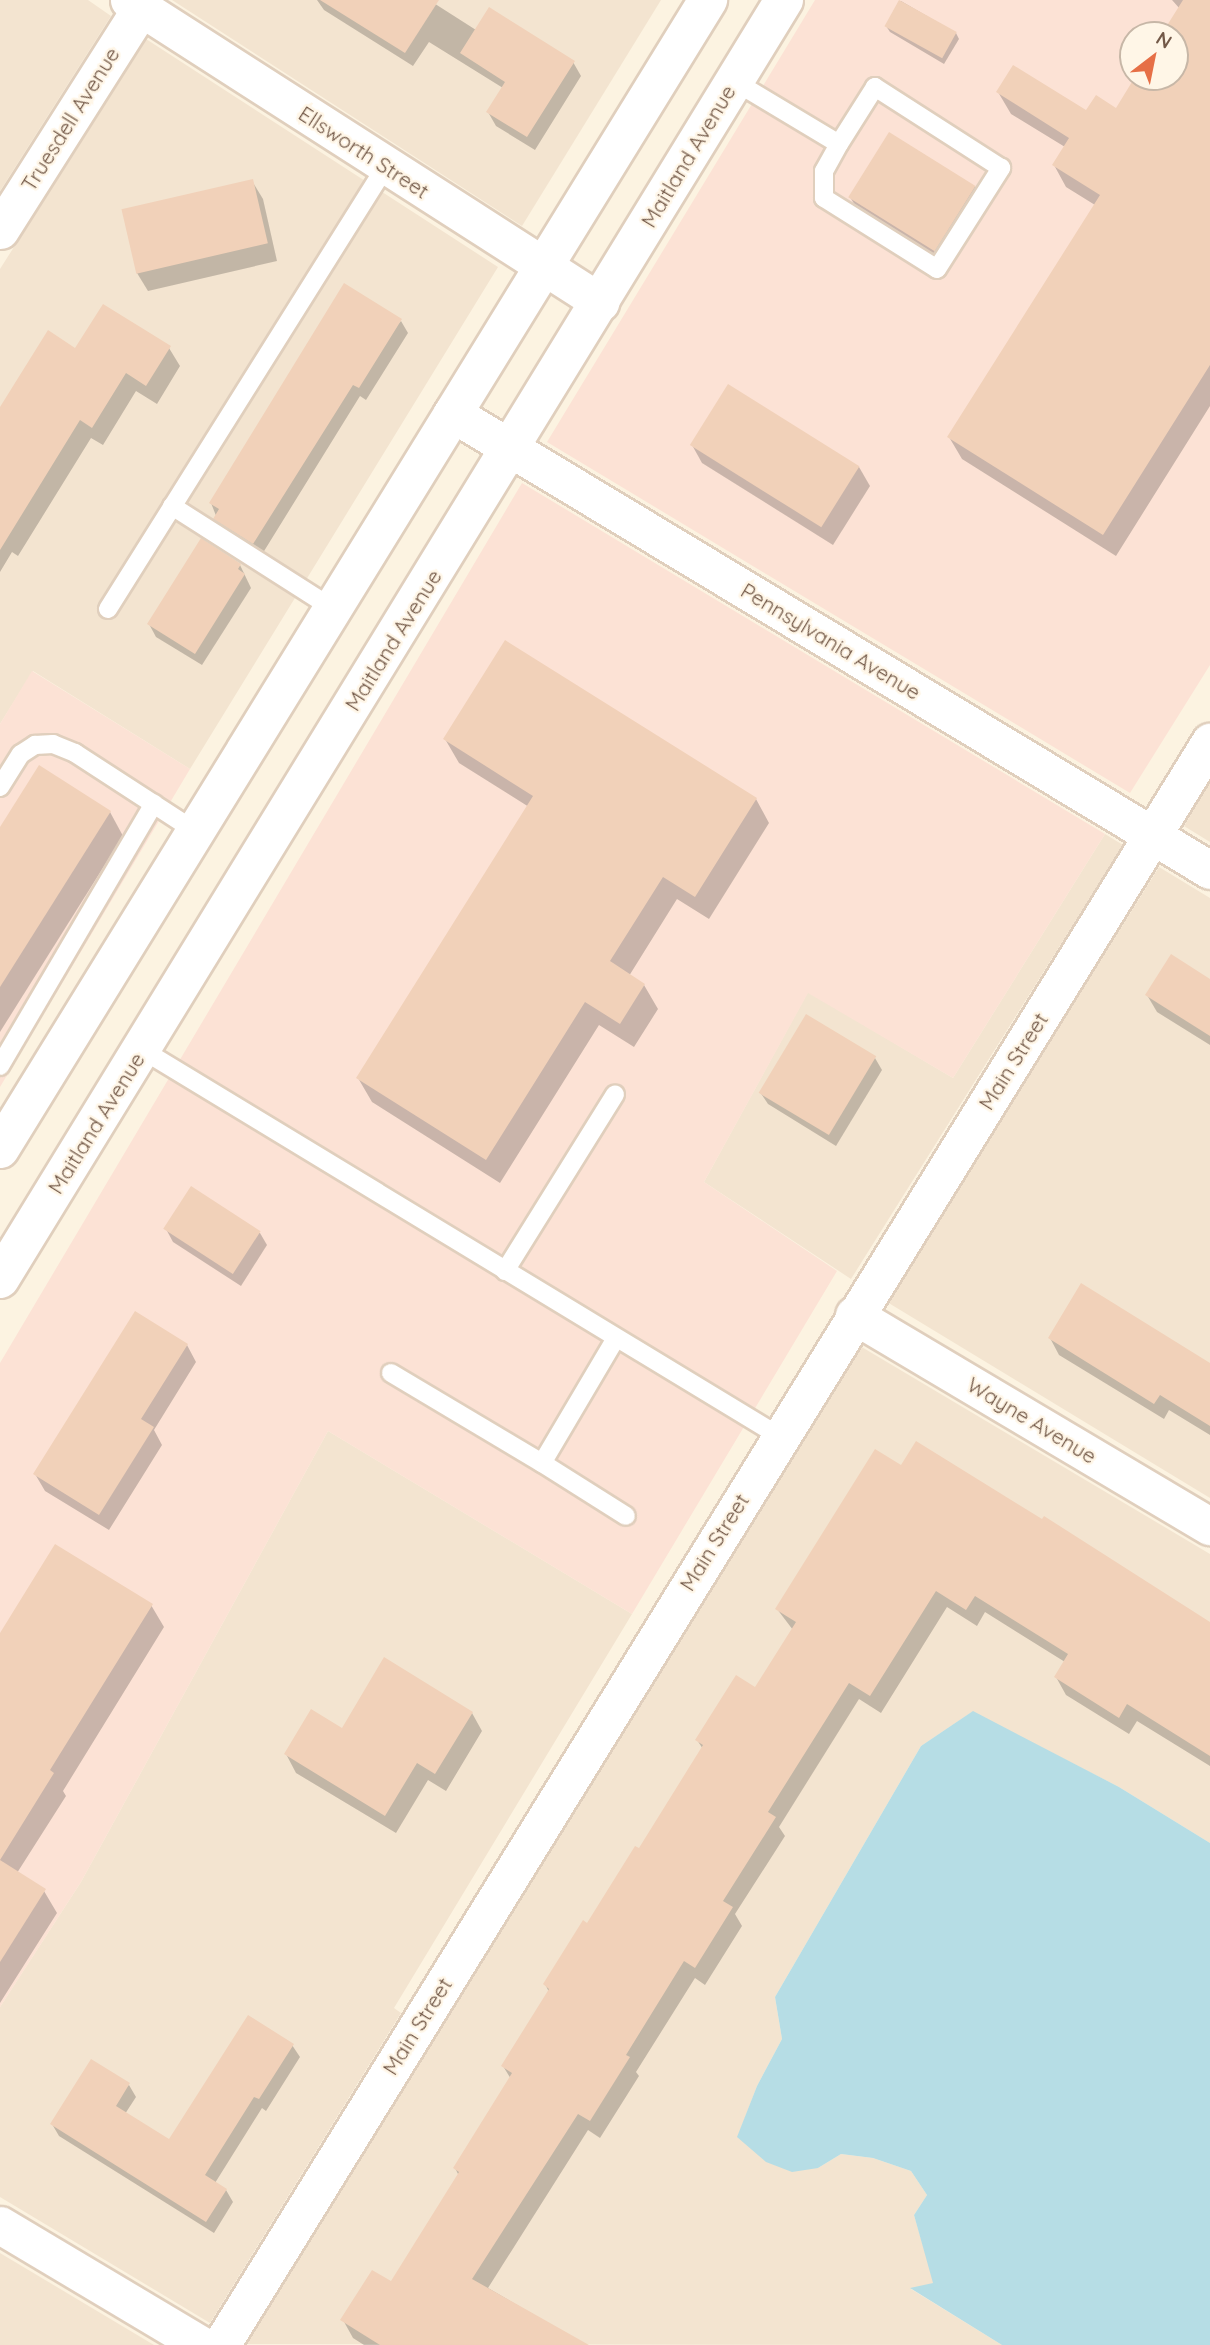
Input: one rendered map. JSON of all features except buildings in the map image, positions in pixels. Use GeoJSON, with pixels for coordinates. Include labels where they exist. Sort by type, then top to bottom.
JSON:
{"type":"FeatureCollection","features":[{"type":"Feature","properties":{"kind":"main road"},"geometry":{"type":"LineString","coordinates":[[0,1149],[708,0]]}},
{"type":"Feature","properties":{"kind":"main road","name":"Maitland Avenue"},"geometry":{"type":"LineString","coordinates":[[0,1279],[784,0]]}},
{"type":"Feature","properties":{"kind":"street","name":"Ellsworth Street"},"geometry":{"type":"LineString","coordinates":[[135,4],[543,268],[600,302]]}},
{"type":"Feature","properties":{"kind":"street","name":"Truesdell Avenue"},"geometry":{"type":"LineString","coordinates":[[0,230],[135,4]]}},
{"type":"Feature","properties":{"kind":"street","name":"Pennsylvania Avenue"},"geometry":{"type":"LineString","coordinates":[[452,413],[1210,870]]}},
{"type":"Feature","properties":{"kind":"street","name":"Main Street"},"geometry":{"type":"LineString","coordinates":[[221,2345],[854,1315],[1210,742]]}},
{"type":"Feature","properties":{"kind":"street","name":"Wayne Avenue"},"geometry":{"type":"LineString","coordinates":[[854,1315],[1210,1526]]}},
{"type":"Feature","properties":{"kind":"street"},"geometry":{"type":"LineString","coordinates":[[0,2225],[201,2345]]}},
{"type":"Feature","properties":{"kind":"lane"},"geometry":{"type":"LineString","coordinates":[[734,81],[839,144]]}},
{"type":"Feature","properties":{"kind":"lane"},"geometry":{"type":"LineString","coordinates":[[875,88],[1001,168],[937,269],[824,198],[824,172],[839,144],[875,88]]}},
{"type":"Feature","properties":{"kind":"lane"},"geometry":{"type":"LineString","coordinates":[[108,609],[386,166]]}},
{"type":"Feature","properties":{"kind":"lane"},"geometry":{"type":"LineString","coordinates":[[172,506],[332,608]]}},
{"type":"Feature","properties":{"kind":"lane"},"geometry":{"type":"LineString","coordinates":[[0,787],[20,754],[35,745],[52,744],[75,753],[195,831]]}},
{"type":"Feature","properties":{"kind":"lane"},"geometry":{"type":"LineString","coordinates":[[0,1066],[154,804]]}},
{"type":"Feature","properties":{"kind":"lane"},"geometry":{"type":"LineString","coordinates":[[141,1049],[779,1437]]}},
{"type":"Feature","properties":{"kind":"lane"},"geometry":{"type":"LineString","coordinates":[[505,1271],[615,1094]]}},
{"type":"Feature","properties":{"kind":"lane"},"geometry":{"type":"LineString","coordinates":[[542,1463],[616,1338]]}},
{"type":"Feature","properties":{"kind":"lane"},"geometry":{"type":"LineString","coordinates":[[391,1373],[626,1516]]}},
{"type":"Feature","properties":{"kind":"shaded area"},"geometry":{"type":"Polygon","coordinates":[[[0,0],[88,0],[111,16],[0,191],[0,0]]]}},
{"type":"Feature","properties":{"kind":"shaded area"},"geometry":{"type":"Polygon","coordinates":[[[172,0],[661,0],[522,226],[172,0]]]}},
{"type":"Feature","properties":{"kind":"shaded area"},"geometry":{"type":"Polygon","coordinates":[[[815,0],[1210,0],[1210,665],[1130,793],[547,442],[815,0]]]}},
{"type":"Feature","properties":{"kind":"shaded area"},"geometry":{"type":"Polygon","coordinates":[[[146,39],[498,267],[190,769],[33,671],[0,724],[0,269],[146,39]]]}},
{"type":"Feature","properties":{"kind":"shaded area"},"geometry":{"type":"Polygon","coordinates":[[[522,483],[1105,834],[953,1078],[808,993],[704,1182],[837,1271],[632,1614],[328,1431],[81,1882],[0,2007],[0,1363],[522,483]]]}},
{"type":"Feature","properties":{"kind":"shaded area"},"geometry":{"type":"Polygon","coordinates":[[[32,671],[190,769],[0,1087],[0,724],[32,671]]]}},
{"type":"Feature","properties":{"kind":"shaded area"},"geometry":{"type":"Polygon","coordinates":[[[1210,782],[1210,842],[1184,826],[1210,782]]]}},
{"type":"Feature","properties":{"kind":"shaded area"},"geometry":{"type":"Polygon","coordinates":[[[1105,834],[1123,845],[851,1279],[704,1182],[808,992],[953,1078],[1105,834]]]}},
{"type":"Feature","properties":{"kind":"shaded area"},"geometry":{"type":"Polygon","coordinates":[[[1159,867],[1210,898],[1210,1498],[887,1302],[1159,867]]]}},
{"type":"Feature","properties":{"kind":"shaded area"},"geometry":{"type":"Polygon","coordinates":[[[860,1346],[1210,1554],[1210,1843],[1119,1787],[972,1712],[921,1746],[775,1997],[782,2039],[757,2086],[738,2136],[818,2168],[841,2154],[873,2158],[911,2171],[927,2195],[914,2215],[934,2283],[911,2289],[1002,2345],[246,2344],[860,1346]]]}},
{"type":"Feature","properties":{"kind":"shaded area"},"geometry":{"type":"Polygon","coordinates":[[[328,1431],[632,1614],[394,2008],[401,2013],[210,2323],[0,2197],[0,2007],[81,1882],[328,1431]]]}},
{"type":"Feature","properties":{"kind":"shaded area"},"geometry":{"type":"Polygon","coordinates":[[[0,2253],[154,2345],[0,2345],[0,2253]]]}},
{"type":"Feature","properties":{"kind":"water"},"geometry":{"type":"Polygon","coordinates":[[[973,1711],[1119,1787],[1210,1843],[1210,2345],[1002,2345],[910,2288],[933,2283],[914,2215],[927,2195],[911,2171],[873,2158],[841,2154],[818,2168],[792,2172],[766,2162],[737,2137],[757,2086],[782,2039],[775,1997],[921,1746],[973,1711]]]}}]}
